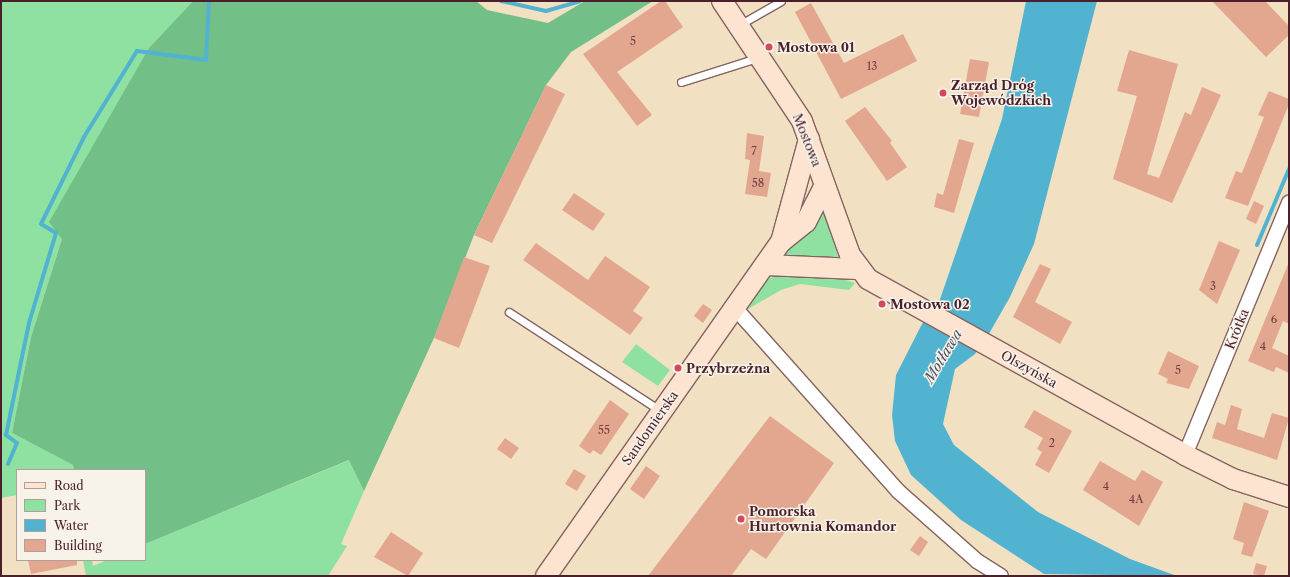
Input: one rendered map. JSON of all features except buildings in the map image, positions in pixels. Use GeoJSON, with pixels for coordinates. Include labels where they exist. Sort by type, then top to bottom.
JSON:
{"type":"FeatureCollection","features":[{"type":"Feature","properties":{"kind":"street","name":"Mostowa"},"geometry":{"type":"LineString","coordinates":[[722,1],[792,105],[809,139],[824,187],[858,269]]}},
{"type":"Feature","properties":{"kind":"street","name":"Sandomierska"},"geometry":{"type":"LineString","coordinates":[[781,242],[809,139]]}},
{"type":"Feature","properties":{"kind":"street","name":"Sandomierska"},"geometry":{"type":"LineString","coordinates":[[546,576],[781,242],[806,222],[824,187]]}},
{"type":"Feature","properties":{"kind":"street","name":"Krótka"},"geometry":{"type":"LineString","coordinates":[[1185,455],[1289,203]]}},
{"type":"Feature","properties":{"kind":"street"},"geometry":{"type":"LineString","coordinates":[[765,265],[858,269]]}},
{"type":"Feature","properties":{"kind":"street","name":"Olszyńska"},"geometry":{"type":"LineString","coordinates":[[858,269],[920,310],[1185,455],[1233,479],[1289,497]]}},
{"type":"Feature","properties":{"kind":"street"},"geometry":{"type":"LineString","coordinates":[[734,308],[898,491],[978,561],[1001,576]]}},
{"type":"Feature","properties":{"kind":"lane"},"geometry":{"type":"LineString","coordinates":[[739,25],[781,1]]}},
{"type":"Feature","properties":{"kind":"lane"},"geometry":{"type":"LineString","coordinates":[[681,82],[761,57]]}},
{"type":"Feature","properties":{"kind":"lane"},"geometry":{"type":"LineString","coordinates":[[509,312],[662,412]]}},
{"type":"Feature","properties":{"kind":"green space"},"geometry":{"type":"Polygon","coordinates":[[[1,1],[193,1],[149,48],[62,239],[31,337],[12,433],[73,465],[74,469],[16,469],[16,495],[1,498],[1,1]]]}},
{"type":"Feature","properties":{"kind":"green space"},"geometry":{"type":"Polygon","coordinates":[[[193,1],[476,1],[487,10],[548,23],[585,1],[653,1],[571,52],[546,85],[474,235],[434,338],[364,491],[349,460],[146,544],[146,469],[74,469],[73,465],[12,433],[31,337],[62,239],[49,222],[149,48],[193,1]]]}},
{"type":"Feature","properties":{"kind":"green space"},"geometry":{"type":"Polygon","coordinates":[[[823,206],[839,260],[783,256],[809,228],[823,206]]]}},
{"type":"Feature","properties":{"kind":"green space"},"geometry":{"type":"Polygon","coordinates":[[[783,273],[834,276],[855,283],[849,290],[800,284],[781,290],[748,309],[763,281],[783,273]]]}},
{"type":"Feature","properties":{"kind":"green space"},"geometry":{"type":"Polygon","coordinates":[[[636,344],[670,370],[658,386],[622,362],[636,344]]]}},
{"type":"Feature","properties":{"kind":"green space"},"geometry":{"type":"Polygon","coordinates":[[[350,460],[364,491],[341,544],[347,546],[328,576],[86,576],[83,561],[92,561],[93,566],[105,561],[146,561],[146,544],[350,460]]]}},
{"type":"Feature","properties":{"kind":"water","name":"Motława"},"geometry":{"type":"Polygon","coordinates":[[[1026,1],[1097,1],[1034,244],[1010,297],[990,332],[975,354],[955,369],[943,424],[954,445],[1038,512],[1130,559],[1177,576],[1044,574],[961,520],[911,475],[895,441],[892,415],[896,375],[922,324],[938,305],[1002,119],[1026,1]]]}},
{"type":"Feature","properties":{"kind":"waterway"},"geometry":{"type":"LineString","coordinates":[[8,464],[17,443],[6,435],[29,323],[56,233],[41,224],[84,137],[137,51],[206,60],[209,1]]}},
{"type":"Feature","properties":{"kind":"waterway"},"geometry":{"type":"LineString","coordinates":[[501,1],[546,11],[580,1]]}},
{"type":"Feature","properties":{"kind":"waterway"},"geometry":{"type":"LineString","coordinates":[[1257,245],[1289,169]]}},
{"type":"Feature","properties":{"kind":"place","name":"Mostowa 01"},"geometry":{"type":"Point","coordinates":[769,47]}},
{"type":"Feature","properties":{"kind":"place","name":"Zarząd Dróg Wojewódzkich"},"geometry":{"type":"Point","coordinates":[943,93]}},
{"type":"Feature","properties":{"kind":"place","name":"Mostowa 02"},"geometry":{"type":"Point","coordinates":[882,304]}},
{"type":"Feature","properties":{"kind":"place","name":"Przybrzeżna"},"geometry":{"type":"Point","coordinates":[678,368]}},
{"type":"Feature","properties":{"kind":"place","name":"Pomorska Hurtownia Komandor"},"geometry":{"type":"Point","coordinates":[741,519]}}]}
